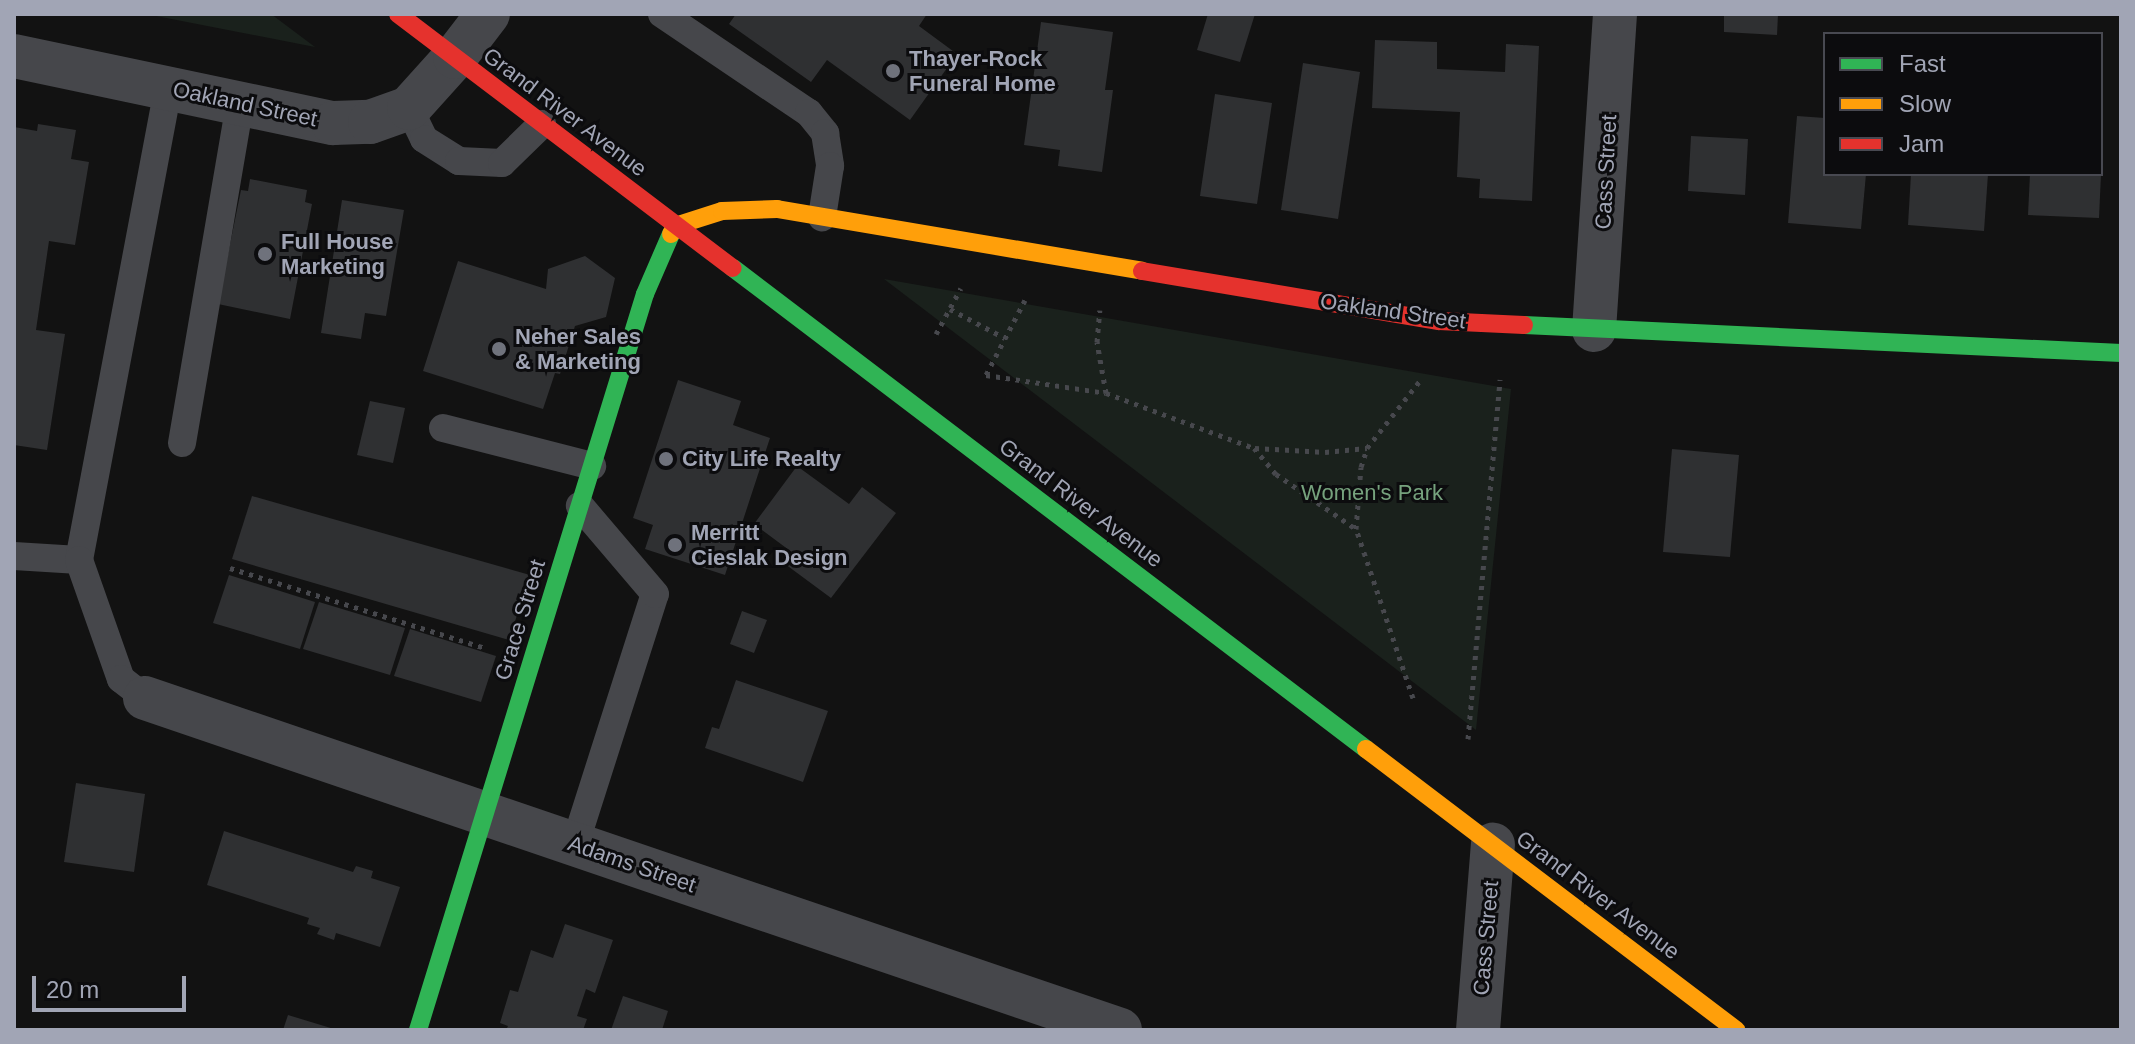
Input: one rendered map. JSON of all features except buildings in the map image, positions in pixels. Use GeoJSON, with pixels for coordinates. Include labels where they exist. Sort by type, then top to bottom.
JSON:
{"type":"FeatureCollection","features":[{"type":"Feature","properties":{"kind":"street","name":"Grand River Avenue"},"geometry":{"type":"LineString","coordinates":[[398,14],[1736,1030]]}},
{"type":"Feature","properties":{"kind":"street","name":"Oakland Street"},"geometry":{"type":"LineString","coordinates":[[14,56],[333,123],[370,122],[409,108],[455,57],[488,14]]}},
{"type":"Feature","properties":{"kind":"street","name":"Cass Street"},"geometry":{"type":"LineString","coordinates":[[1594,330],[1615,14]]}},
{"type":"Feature","properties":{"kind":"street","name":"Oakland Street"},"geometry":{"type":"LineString","coordinates":[[675,226],[722,211],[777,209],[1439,321],[2121,353]]}},
{"type":"Feature","properties":{"kind":"street","name":"Grace Street"},"geometry":{"type":"LineString","coordinates":[[418,1030],[645,294],[675,226]]}},
{"type":"Feature","properties":{"kind":"street","name":"Adams Street"},"geometry":{"type":"LineString","coordinates":[[145,698],[1120,1030]]}},
{"type":"Feature","properties":{"kind":"street","name":"Cass Street"},"geometry":{"type":"LineString","coordinates":[[1478,1030],[1493,845]]}},
{"type":"Feature","properties":{"kind":"lane"},"geometry":{"type":"LineString","coordinates":[[662,14],[809,113],[825,133],[830,166],[822,217]]}},
{"type":"Feature","properties":{"kind":"lane"},"geometry":{"type":"LineString","coordinates":[[145,698],[121,679],[79,560],[168,88]]}},
{"type":"Feature","properties":{"kind":"lane"},"geometry":{"type":"LineString","coordinates":[[182,443],[240,102]]}},
{"type":"Feature","properties":{"kind":"lane"},"geometry":{"type":"LineString","coordinates":[[409,108],[424,139],[459,161],[502,163],[542,124]]}},
{"type":"Feature","properties":{"kind":"lane"},"geometry":{"type":"LineString","coordinates":[[443,428],[592,466]]}},
{"type":"Feature","properties":{"kind":"lane"},"geometry":{"type":"LineString","coordinates":[[575,844],[655,594],[580,506]]}},
{"type":"Feature","properties":{"kind":"lane"},"geometry":{"type":"LineString","coordinates":[[14,556],[79,560]]}},
{"type":"Feature","properties":{"kind":"path"},"geometry":{"type":"LineString","coordinates":[[936,334],[962,287]]}},
{"type":"Feature","properties":{"kind":"path"},"geometry":{"type":"LineString","coordinates":[[1027,297],[986,375],[1106,393],[1254,448],[1325,452],[1367,448]]}},
{"type":"Feature","properties":{"kind":"path"},"geometry":{"type":"LineString","coordinates":[[950,309],[1005,338]]}},
{"type":"Feature","properties":{"kind":"path"},"geometry":{"type":"LineString","coordinates":[[1100,309],[1097,342],[1106,393]]}},
{"type":"Feature","properties":{"kind":"path"},"geometry":{"type":"LineString","coordinates":[[1413,698],[1356,529],[1361,467],[1367,448],[1422,378]]}},
{"type":"Feature","properties":{"kind":"path"},"geometry":{"type":"LineString","coordinates":[[1468,739],[1500,379]]}},
{"type":"Feature","properties":{"kind":"path"},"geometry":{"type":"LineString","coordinates":[[1254,448],[1276,474],[1356,529]]}},
{"type":"Feature","properties":{"kind":"path"},"geometry":{"type":"LineString","coordinates":[[230,568],[532,663]]}},
{"type":"Feature","properties":{"kind":"green space"},"geometry":{"type":"Polygon","coordinates":[[[146,14],[271,14],[315,47],[146,14]]]}},
{"type":"Feature","properties":{"kind":"green space","name":"Women's Park"},"geometry":{"type":"Polygon","coordinates":[[[884,279],[1511,389],[1476,730],[884,279]]]}},
{"type":"Feature","properties":{"kind":"traffic: fast"},"geometry":{"type":"LineString","coordinates":[[418,1030],[645,294],[671,234]]}},
{"type":"Feature","properties":{"kind":"traffic: fast"},"geometry":{"type":"LineString","coordinates":[[733,268],[1366,749]]}},
{"type":"Feature","properties":{"kind":"traffic: fast"},"geometry":{"type":"LineString","coordinates":[[1524,325],[2121,353]]}},
{"type":"Feature","properties":{"kind":"traffic: slow"},"geometry":{"type":"LineString","coordinates":[[671,234],[675,226],[722,211],[777,209],[1142,271]]}},
{"type":"Feature","properties":{"kind":"traffic: slow"},"geometry":{"type":"LineString","coordinates":[[1366,749],[1736,1030]]}},
{"type":"Feature","properties":{"kind":"traffic: jam"},"geometry":{"type":"LineString","coordinates":[[398,14],[733,268]]}},
{"type":"Feature","properties":{"kind":"traffic: jam"},"geometry":{"type":"LineString","coordinates":[[1142,271],[1439,321],[1524,325]]}},
{"type":"Feature","properties":{"kind":"place","name":"Thayer-Rock Funeral Home"},"geometry":{"type":"Point","coordinates":[893,71]}},
{"type":"Feature","properties":{"kind":"place","name":"Full House Marketing"},"geometry":{"type":"Point","coordinates":[265,254]}},
{"type":"Feature","properties":{"kind":"place","name":"Neher Sales & Marketing"},"geometry":{"type":"Point","coordinates":[499,349]}},
{"type":"Feature","properties":{"kind":"place","name":"City Life Realty"},"geometry":{"type":"Point","coordinates":[666,459]}},
{"type":"Feature","properties":{"kind":"place","name":"Merritt Cieslak Design"},"geometry":{"type":"Point","coordinates":[675,545]}}]}
